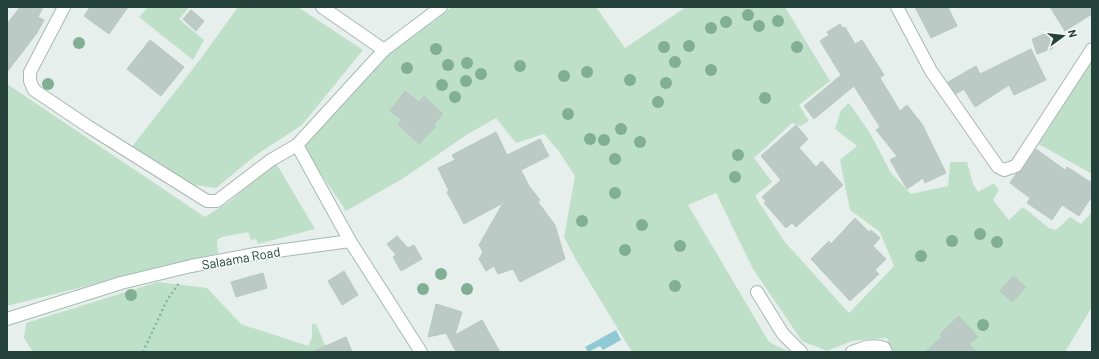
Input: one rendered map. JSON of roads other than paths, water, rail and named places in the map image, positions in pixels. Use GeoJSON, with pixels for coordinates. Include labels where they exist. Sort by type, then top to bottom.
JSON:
{"type":"FeatureCollection","features":[{"type":"Feature","properties":{"kind":"street"},"geometry":{"type":"LineString","coordinates":[[64,7],[30,72],[30,81],[34,90],[90,128],[207,201],[217,202],[271,160],[297,145],[384,50],[441,7]]}},
{"type":"Feature","properties":{"kind":"street"},"geometry":{"type":"LineString","coordinates":[[322,7],[384,50]]}},
{"type":"Feature","properties":{"kind":"street"},"geometry":{"type":"LineString","coordinates":[[897,7],[931,71],[998,167],[1004,170],[1016,166],[1092,49]]}},
{"type":"Feature","properties":{"kind":"street"},"geometry":{"type":"LineString","coordinates":[[297,145],[350,241],[421,352]]}},
{"type":"Feature","properties":{"kind":"street","name":"Salaama Road"},"geometry":{"type":"LineString","coordinates":[[7,320],[121,283],[191,266],[256,254],[350,241]]}},
{"type":"Feature","properties":{"kind":"street"},"geometry":{"type":"LineString","coordinates":[[756,292],[783,334],[801,352]]}},
{"type":"Feature","properties":{"kind":"street"},"geometry":{"type":"LineString","coordinates":[[852,352],[867,346],[877,346],[884,348],[886,352]]}},
{"type":"Feature","properties":{"kind":"water"},"geometry":{"type":"Polygon","coordinates":[[[616,330],[621,340],[603,350],[600,346],[588,352],[585,347],[616,330]]]}}]}
